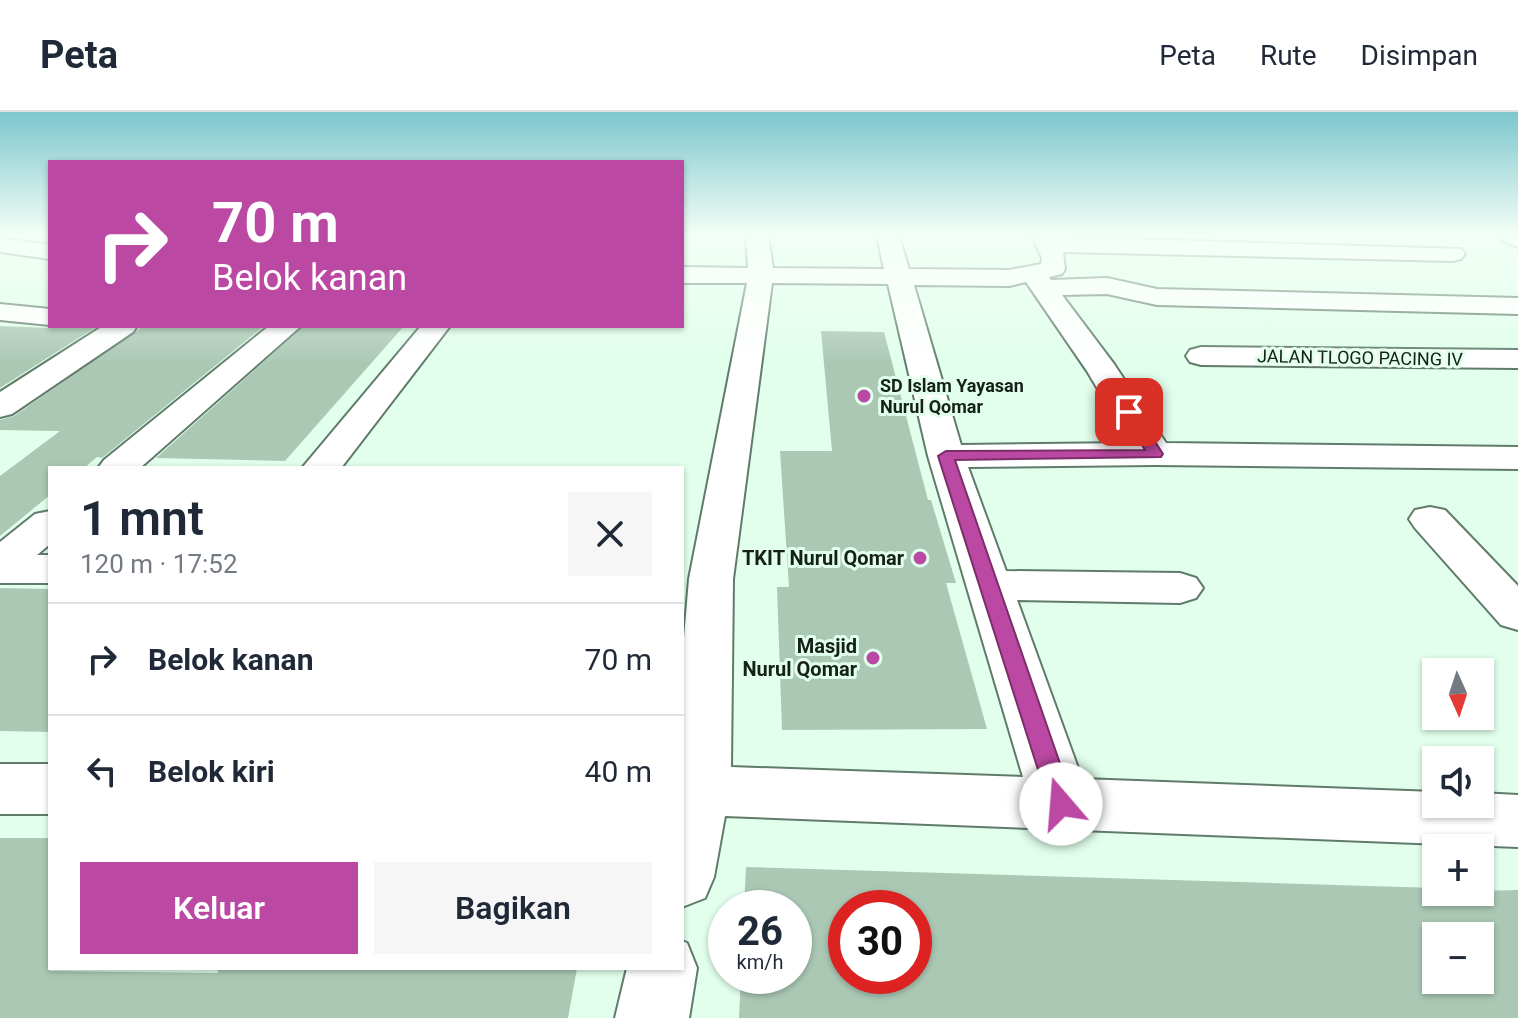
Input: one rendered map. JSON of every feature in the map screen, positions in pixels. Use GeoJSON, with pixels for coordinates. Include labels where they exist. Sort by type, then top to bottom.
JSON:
{"type":"FeatureCollection","features":[{"type":"Feature","properties":{"kind":"street"},"geometry":{"type":"LineString","coordinates":[[684,858],[691,790],[696,578],[754,278]]}},
{"type":"Feature","properties":{"kind":"street"},"geometry":{"type":"LineString","coordinates":[[895,278],[978,278]]}},
{"type":"Feature","properties":{"kind":"street"},"geometry":{"type":"LineString","coordinates":[[899,279],[946,456],[1061,804]]}},
{"type":"Feature","properties":{"kind":"street"},"geometry":{"type":"LineString","coordinates":[[1155,454],[1103,371],[1041,285],[1107,286],[1157,297],[1518,306]]}},
{"type":"Feature","properties":{"kind":"street"},"geometry":{"type":"LineString","coordinates":[[0,312],[48,317]]}},
{"type":"Feature","properties":{"kind":"street"},"geometry":{"type":"LineString","coordinates":[[0,407],[120,328]]}},
{"type":"Feature","properties":{"kind":"street"},"geometry":{"type":"LineString","coordinates":[[119,466],[285,328]]}},
{"type":"Feature","properties":{"kind":"street"},"geometry":{"type":"LineString","coordinates":[[323,466],[434,328]]}},
{"type":"Feature","properties":{"kind":"street","name":"JALAN TLOGO PACING IV"},"geometry":{"type":"LineString","coordinates":[[1201,356],[1518,359]]}},
{"type":"Feature","properties":{"kind":"street"},"geometry":{"type":"LineString","coordinates":[[946,456],[1155,454],[1518,458]]}},
{"type":"Feature","properties":{"kind":"street"},"geometry":{"type":"LineString","coordinates":[[1430,519],[1518,614]]}},
{"type":"Feature","properties":{"kind":"street"},"geometry":{"type":"LineString","coordinates":[[0,566],[48,525]]}},
{"type":"Feature","properties":{"kind":"street"},"geometry":{"type":"LineString","coordinates":[[0,566],[48,569]]}},
{"type":"Feature","properties":{"kind":"street"},"geometry":{"type":"LineString","coordinates":[[991,585],[1180,588]]}},
{"type":"Feature","properties":{"kind":"street"},"geometry":{"type":"LineString","coordinates":[[0,789],[48,789]]}},
{"type":"Feature","properties":{"kind":"street"},"geometry":{"type":"LineString","coordinates":[[691,790],[1518,821]]}},
{"type":"Feature","properties":{"kind":"street"},"geometry":{"type":"LineString","coordinates":[[652,1018],[662,970]]}},
{"type":"Feature","properties":{"kind":"building"},"geometry":{"type":"Polygon","coordinates":[[[0,326],[94,328],[0,388],[0,326]]]}},
{"type":"Feature","properties":{"kind":"building"},"geometry":{"type":"Polygon","coordinates":[[[141,328],[262,328],[102,458],[97,457],[86,466],[48,466],[48,497],[0,536],[0,476],[60,431],[0,430],[0,420],[14,416],[141,328]]]}},
{"type":"Feature","properties":{"kind":"building"},"geometry":{"type":"Polygon","coordinates":[[[302,328],[402,328],[285,461],[156,458],[302,328]]]}},
{"type":"Feature","properties":{"kind":"building"},"geometry":{"type":"Polygon","coordinates":[[[821,331],[884,332],[928,500],[931,500],[956,583],[946,583],[987,729],[782,730],[777,587],[789,587],[780,451],[832,451],[821,331]]]}},
{"type":"Feature","properties":{"kind":"building"},"geometry":{"type":"Polygon","coordinates":[[[0,588],[48,589],[48,732],[0,731],[0,588]]]}},
{"type":"Feature","properties":{"kind":"building"},"geometry":{"type":"Polygon","coordinates":[[[0,838],[48,838],[50,971],[577,970],[568,1018],[0,1018],[0,838]]]}},
{"type":"Feature","properties":{"kind":"building"},"geometry":{"type":"Polygon","coordinates":[[[746,867],[1422,888],[1422,906],[1494,906],[1494,891],[1518,890],[1518,1018],[739,1018],[740,994],[812,994],[812,890],[745,890],[746,867]]]}},
{"type":"Feature","properties":{"kind":"place","name":"SD Islam Yayasan Nurul Qomar"},"geometry":{"type":"Point","coordinates":[864,396]}},
{"type":"Feature","properties":{"kind":"place","name":"TKIT Nurul Qomar"},"geometry":{"type":"Point","coordinates":[920,558]}},
{"type":"Feature","properties":{"kind":"place","name":"Masjid Nurul Qomar"},"geometry":{"type":"Point","coordinates":[873,658]}},
{"type":"Feature","properties":{"kind":"route"},"geometry":{"type":"LineString","coordinates":[[1061,804],[946,456],[1155,454],[1129,412]]}}]}
